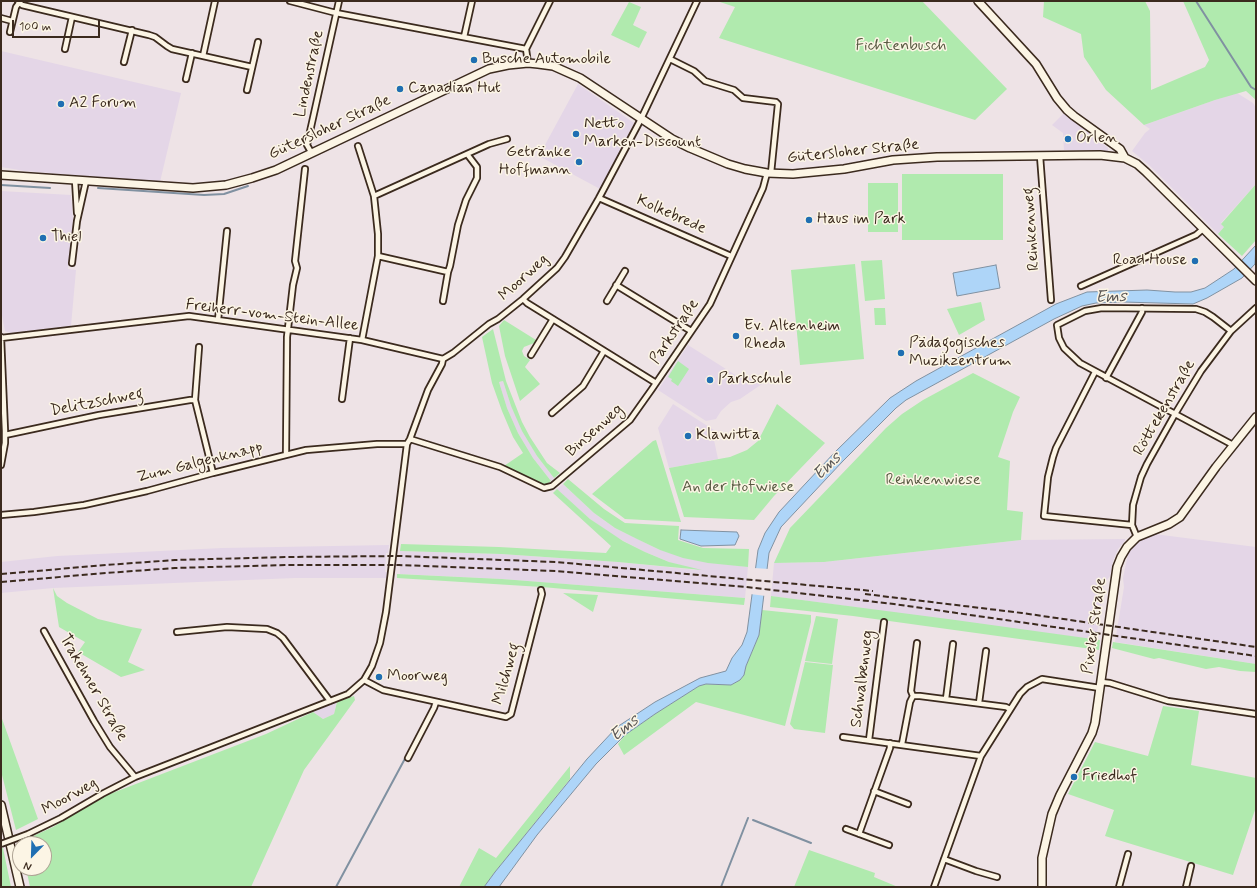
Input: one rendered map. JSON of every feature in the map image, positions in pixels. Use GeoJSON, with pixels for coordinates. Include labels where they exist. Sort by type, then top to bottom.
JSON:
{"type":"FeatureCollection","features":[{"type":"Feature","properties":{"kind":"main road"},"geometry":{"type":"LineString","coordinates":[[978,1],[1036,64],[1067,110],[1120,149],[1125,158]]}},
{"type":"Feature","properties":{"kind":"main road","name":"Gütersloher Straße"},"geometry":{"type":"LineString","coordinates":[[1,175],[193,188],[226,185],[276,170],[311,152],[489,69],[528,63],[553,66],[572,74],[672,139],[701,154],[745,169],[769,173],[794,174],[817,172],[893,160],[937,157],[1100,155],[1125,158],[1137,164],[1146,172],[1254,279]]}},
{"type":"Feature","properties":{"kind":"main road","name":"Pixeler Straße"},"geometry":{"type":"LineString","coordinates":[[1042,887],[1042,858],[1050,822],[1060,795],[1094,728],[1117,567],[1123,552],[1137,537],[1169,524],[1180,517],[1216,467],[1256,417]]}},
{"type":"Feature","properties":{"kind":"main road"},"geometry":{"type":"LineString","coordinates":[[1,805],[20,887]]}},
{"type":"Feature","properties":{"kind":"street"},"geometry":{"type":"LineString","coordinates":[[203,56],[215,1]]}},
{"type":"Feature","properties":{"kind":"street"},"geometry":{"type":"LineString","coordinates":[[290,1],[336,13],[526,49]]}},
{"type":"Feature","properties":{"kind":"street","name":"Lindenstraße"},"geometry":{"type":"LineString","coordinates":[[311,152],[307,145],[339,1]]}},
{"type":"Feature","properties":{"kind":"street"},"geometry":{"type":"LineString","coordinates":[[464,37],[472,1]]}},
{"type":"Feature","properties":{"kind":"street"},"geometry":{"type":"LineString","coordinates":[[528,63],[526,49],[550,1]]}},
{"type":"Feature","properties":{"kind":"street","name":"Moorweg"},"geometry":{"type":"LineString","coordinates":[[1,844],[28,834],[61,818],[135,777],[348,694],[364,680],[372,666],[380,643],[386,612],[408,441],[428,390],[442,364],[443,359],[523,299],[557,268],[565,257],[599,198],[641,119],[697,1]]}},
{"type":"Feature","properties":{"kind":"street"},"geometry":{"type":"LineString","coordinates":[[10,32],[18,2],[22,5],[155,36],[167,46],[172,48],[252,67]]}},
{"type":"Feature","properties":{"kind":"street"},"geometry":{"type":"LineString","coordinates":[[64,49],[72,17]]}},
{"type":"Feature","properties":{"kind":"street"},"geometry":{"type":"LineString","coordinates":[[1,18],[12,21]]}},
{"type":"Feature","properties":{"kind":"street"},"geometry":{"type":"LineString","coordinates":[[124,62],[132,30]]}},
{"type":"Feature","properties":{"kind":"street"},"geometry":{"type":"LineString","coordinates":[[247,90],[258,42]]}},
{"type":"Feature","properties":{"kind":"street"},"geometry":{"type":"LineString","coordinates":[[186,79],[192,53]]}},
{"type":"Feature","properties":{"kind":"street","name":"Parkstraße"},"geometry":{"type":"LineString","coordinates":[[523,299],[553,320],[656,383],[710,304],[769,173],[778,104],[776,102],[743,98],[734,90],[705,80],[694,70],[670,59]]}},
{"type":"Feature","properties":{"kind":"street"},"geometry":{"type":"LineString","coordinates":[[374,196],[489,144],[507,139]]}},
{"type":"Feature","properties":{"kind":"street"},"geometry":{"type":"LineString","coordinates":[[358,146],[374,196],[378,234],[378,256],[362,340]]}},
{"type":"Feature","properties":{"kind":"street"},"geometry":{"type":"LineString","coordinates":[[444,301],[448,272],[458,225],[466,200],[477,178],[477,167],[467,154]]}},
{"type":"Feature","properties":{"kind":"street","name":"Reinkenweg"},"geometry":{"type":"LineString","coordinates":[[1040,156],[1051,300]]}},
{"type":"Feature","properties":{"kind":"street"},"geometry":{"type":"LineString","coordinates":[[286,455],[288,330],[293,286],[297,268],[295,261],[305,169]]}},
{"type":"Feature","properties":{"kind":"street"},"geometry":{"type":"LineString","coordinates":[[75,180],[77,221]]}},
{"type":"Feature","properties":{"kind":"street"},"geometry":{"type":"LineString","coordinates":[[72,263],[77,221],[86,181]]}},
{"type":"Feature","properties":{"kind":"street","name":"Kolkebrede"},"geometry":{"type":"LineString","coordinates":[[599,198],[731,256]]}},
{"type":"Feature","properties":{"kind":"street"},"geometry":{"type":"LineString","coordinates":[[1081,286],[1196,236],[1203,229]]}},
{"type":"Feature","properties":{"kind":"street"},"geometry":{"type":"LineString","coordinates":[[218,320],[227,231]]}},
{"type":"Feature","properties":{"kind":"street"},"geometry":{"type":"LineString","coordinates":[[378,256],[448,272]]}},
{"type":"Feature","properties":{"kind":"street"},"geometry":{"type":"LineString","coordinates":[[607,301],[625,271]]}},
{"type":"Feature","properties":{"kind":"street"},"geometry":{"type":"LineString","coordinates":[[616,285],[691,331]]}},
{"type":"Feature","properties":{"kind":"street"},"geometry":{"type":"LineString","coordinates":[[1106,378],[1142,312],[1142,308]]}},
{"type":"Feature","properties":{"kind":"street"},"geometry":{"type":"LineString","coordinates":[[1231,331],[1214,317],[1200,310],[1142,308],[1096,309],[1085,311],[1057,325],[1059,338],[1068,352],[1080,363],[1094,372],[1233,445]]}},
{"type":"Feature","properties":{"kind":"street","name":"Röttekenstraße"},"geometry":{"type":"LineString","coordinates":[[1137,537],[1132,525],[1133,505],[1141,477],[1175,414],[1201,371],[1231,331],[1256,308]]}},
{"type":"Feature","properties":{"kind":"street","name":"Freiherr-vom-Stein-Allee"},"geometry":{"type":"LineString","coordinates":[[1,338],[189,316],[362,340],[443,359]]}},
{"type":"Feature","properties":{"kind":"street"},"geometry":{"type":"LineString","coordinates":[[531,355],[553,320]]}},
{"type":"Feature","properties":{"kind":"street"},"geometry":{"type":"LineString","coordinates":[[1,338],[5,435],[1,465]]}},
{"type":"Feature","properties":{"kind":"street"},"geometry":{"type":"LineString","coordinates":[[342,398],[350,338]]}},
{"type":"Feature","properties":{"kind":"street"},"geometry":{"type":"LineString","coordinates":[[199,347],[195,400],[213,473]]}},
{"type":"Feature","properties":{"kind":"street"},"geometry":{"type":"LineString","coordinates":[[552,413],[583,386],[604,351]]}},
{"type":"Feature","properties":{"kind":"street"},"geometry":{"type":"LineString","coordinates":[[1094,372],[1056,448],[1048,477],[1044,516],[1132,525]]}},
{"type":"Feature","properties":{"kind":"street","name":"Binsenweg"},"geometry":{"type":"LineString","coordinates":[[408,441],[500,467],[544,488],[552,486],[630,420],[656,383]]}},
{"type":"Feature","properties":{"kind":"street","name":"Delitzschweg"},"geometry":{"type":"LineString","coordinates":[[5,435],[99,415],[195,400]]}},
{"type":"Feature","properties":{"kind":"street","name":"Zum Galgenknapp"},"geometry":{"type":"LineString","coordinates":[[1,515],[84,505],[147,491],[306,450],[408,441]]}},
{"type":"Feature","properties":{"kind":"street","name":"Milchweg"},"geometry":{"type":"LineString","coordinates":[[364,680],[383,690],[506,717],[511,714],[542,594],[541,590]]}},
{"type":"Feature","properties":{"kind":"street","name":"Schwalbenweg"},"geometry":{"type":"LineString","coordinates":[[869,740],[884,622]]}},
{"type":"Feature","properties":{"kind":"street"},"geometry":{"type":"LineString","coordinates":[[177,632],[227,627],[267,629],[277,633],[330,701]]}},
{"type":"Feature","properties":{"kind":"street","name":"Trakehner Straße"},"geometry":{"type":"LineString","coordinates":[[44,631],[110,747],[135,777]]}},
{"type":"Feature","properties":{"kind":"street"},"geometry":{"type":"LineString","coordinates":[[902,744],[910,702],[913,696],[911,691],[917,643]]}},
{"type":"Feature","properties":{"kind":"street"},"geometry":{"type":"LineString","coordinates":[[946,699],[953,644]]}},
{"type":"Feature","properties":{"kind":"street"},"geometry":{"type":"LineString","coordinates":[[979,703],[986,651]]}},
{"type":"Feature","properties":{"kind":"street"},"geometry":{"type":"LineString","coordinates":[[934,887],[981,756],[1020,694],[1027,687],[1042,679],[1101,685],[1110,683],[1168,701],[1256,714]]}},
{"type":"Feature","properties":{"kind":"street"},"geometry":{"type":"LineString","coordinates":[[913,696],[1006,706],[1010,709]]}},
{"type":"Feature","properties":{"kind":"street"},"geometry":{"type":"LineString","coordinates":[[408,758],[436,702]]}},
{"type":"Feature","properties":{"kind":"street"},"geometry":{"type":"LineString","coordinates":[[843,737],[981,756]]}},
{"type":"Feature","properties":{"kind":"street"},"geometry":{"type":"LineString","coordinates":[[859,834],[890,743]]}},
{"type":"Feature","properties":{"kind":"street"},"geometry":{"type":"LineString","coordinates":[[874,791],[908,804]]}},
{"type":"Feature","properties":{"kind":"street"},"geometry":{"type":"LineString","coordinates":[[846,829],[889,845]]}},
{"type":"Feature","properties":{"kind":"street"},"geometry":{"type":"LineString","coordinates":[[1119,887],[1128,854]]}},
{"type":"Feature","properties":{"kind":"street"},"geometry":{"type":"LineString","coordinates":[[944,859],[997,877]]}},
{"type":"Feature","properties":{"kind":"street"},"geometry":{"type":"LineString","coordinates":[[1186,887],[1191,866]]}},
{"type":"Feature","properties":{"kind":"shaded area"},"geometry":{"type":"Polygon","coordinates":[[[1,51],[181,93],[160,182],[25,171],[1,167],[1,51]]]}},
{"type":"Feature","properties":{"kind":"shaded area"},"geometry":{"type":"Polygon","coordinates":[[[578,84],[634,123],[600,189],[539,156],[578,84]]]}},
{"type":"Feature","properties":{"kind":"shaded area"},"geometry":{"type":"Polygon","coordinates":[[[1237,93],[1253,103],[1256,108],[1256,184],[1221,223],[1224,227],[1218,234],[1149,165],[1132,151],[1145,133],[1150,129],[1144,125],[1237,93]]]}},
{"type":"Feature","properties":{"kind":"shaded area"},"geometry":{"type":"Polygon","coordinates":[[[1064,113],[1108,148],[1108,151],[1064,150],[1063,133],[1052,125],[1064,113]]]}},
{"type":"Feature","properties":{"kind":"shaded area"},"geometry":{"type":"Polygon","coordinates":[[[1,191],[71,195],[73,220],[68,269],[76,270],[71,326],[10,333],[5,331],[1,310],[1,191]]]}},
{"type":"Feature","properties":{"kind":"shaded area","name":"Parkschule"},"geometry":{"type":"Polygon","coordinates":[[[688,345],[737,376],[747,375],[762,384],[740,399],[731,402],[721,411],[716,419],[706,421],[658,390],[688,345]]]}},
{"type":"Feature","properties":{"kind":"shaded area"},"geometry":{"type":"Polygon","coordinates":[[[503,381],[511,406],[537,456],[554,478],[551,481],[533,458],[518,433],[507,408],[499,382],[503,381]]]}},
{"type":"Feature","properties":{"kind":"shaded area","name":"Klawitta"},"geometry":{"type":"Polygon","coordinates":[[[673,404],[717,432],[714,440],[718,459],[669,468],[658,428],[673,404]]]}},
{"type":"Feature","properties":{"kind":"shaded area"},"geometry":{"type":"Polygon","coordinates":[[[563,484],[594,513],[615,528],[660,550],[695,560],[748,567],[745,598],[502,579],[400,574],[400,551],[501,554],[618,562],[697,570],[669,562],[645,552],[612,535],[590,519],[557,489],[563,484]]]}},
{"type":"Feature","properties":{"kind":"shaded area"},"geometry":{"type":"Polygon","coordinates":[[[1154,534],[1256,547],[1256,664],[1115,642],[1124,587],[1123,578],[1128,554],[1136,543],[1154,534]]]}},
{"type":"Feature","properties":{"kind":"shaded area"},"geometry":{"type":"Polygon","coordinates":[[[1125,539],[1118,549],[1113,561],[1110,576],[1104,584],[1096,640],[771,596],[774,563],[824,562],[1021,540],[1125,539]]]}},
{"type":"Feature","properties":{"kind":"shaded area"},"geometry":{"type":"Polygon","coordinates":[[[389,545],[388,553],[386,553],[386,578],[295,578],[53,588],[1,593],[1,562],[57,556],[222,548],[389,545]]]}},
{"type":"Feature","properties":{"kind":"shaded area"},"geometry":{"type":"Polygon","coordinates":[[[337,702],[334,714],[323,719],[313,712],[337,702]]]}},
{"type":"Feature","properties":{"kind":"green space","name":"Fichtenbusch"},"geometry":{"type":"Polygon","coordinates":[[[717,1],[922,1],[1007,89],[975,120],[719,38],[735,7],[717,1]]]}},
{"type":"Feature","properties":{"kind":"green space"},"geometry":{"type":"Polygon","coordinates":[[[1044,1],[1145,1],[1150,11],[1151,90],[1205,67],[1209,60],[1183,1],[1256,1],[1256,100],[1246,91],[1215,100],[1144,125],[1106,90],[1084,57],[1081,34],[1043,17],[1044,1]]]}},
{"type":"Feature","properties":{"kind":"green space"},"geometry":{"type":"Polygon","coordinates":[[[629,2],[641,7],[633,25],[647,32],[639,48],[611,35],[629,2]]]}},
{"type":"Feature","properties":{"kind":"green space"},"geometry":{"type":"Polygon","coordinates":[[[902,174],[1003,174],[1003,240],[902,240],[902,174]]]}},
{"type":"Feature","properties":{"kind":"green space"},"geometry":{"type":"Polygon","coordinates":[[[868,183],[898,183],[898,232],[868,232],[868,183]]]}},
{"type":"Feature","properties":{"kind":"green space"},"geometry":{"type":"Polygon","coordinates":[[[1256,184],[1256,240],[1242,256],[1218,234],[1224,227],[1221,224],[1256,184]]]}},
{"type":"Feature","properties":{"kind":"green space"},"geometry":{"type":"Polygon","coordinates":[[[882,260],[885,299],[865,301],[861,261],[882,260]]]}},
{"type":"Feature","properties":{"kind":"green space"},"geometry":{"type":"Polygon","coordinates":[[[855,264],[864,359],[800,365],[791,270],[855,264]]]}},
{"type":"Feature","properties":{"kind":"green space"},"geometry":{"type":"Polygon","coordinates":[[[981,302],[985,320],[959,335],[947,309],[981,302]]]}},
{"type":"Feature","properties":{"kind":"green space"},"geometry":{"type":"Polygon","coordinates":[[[874,308],[885,308],[886,325],[875,325],[874,308]]]}},
{"type":"Feature","properties":{"kind":"green space"},"geometry":{"type":"Polygon","coordinates":[[[504,320],[536,340],[534,343],[524,347],[522,351],[524,356],[530,360],[525,367],[540,384],[520,401],[505,356],[499,326],[504,320]]]}},
{"type":"Feature","properties":{"kind":"green space"},"geometry":{"type":"Polygon","coordinates":[[[493,329],[506,381],[522,422],[547,463],[560,473],[554,478],[537,456],[522,431],[511,406],[503,381],[499,382],[507,408],[518,433],[533,458],[551,481],[544,486],[535,483],[504,466],[523,453],[513,437],[492,383],[482,337],[493,329]]]}},
{"type":"Feature","properties":{"kind":"green space"},"geometry":{"type":"Polygon","coordinates":[[[678,361],[689,369],[678,386],[668,377],[678,361]]]}},
{"type":"Feature","properties":{"kind":"green space","name":"Reinkenwiese"},"geometry":{"type":"Polygon","coordinates":[[[973,373],[1020,397],[1013,412],[998,457],[1010,461],[1007,510],[1023,512],[1021,540],[824,562],[774,563],[790,528],[886,428],[902,414],[923,400],[973,373]]]}},
{"type":"Feature","properties":{"kind":"green space","name":"An der Hofwiese"},"geometry":{"type":"Polygon","coordinates":[[[777,404],[825,443],[774,496],[754,520],[684,517],[669,468],[730,457],[747,450],[758,441],[777,404]]]}},
{"type":"Feature","properties":{"kind":"green space"},"geometry":{"type":"Polygon","coordinates":[[[656,440],[681,522],[625,519],[592,494],[656,440]]]}},
{"type":"Feature","properties":{"kind":"green space"},"geometry":{"type":"Polygon","coordinates":[[[568,479],[604,509],[625,523],[679,526],[678,540],[703,548],[749,549],[748,567],[708,563],[683,558],[660,550],[637,539],[615,528],[594,513],[563,484],[568,479]]]}},
{"type":"Feature","properties":{"kind":"green space"},"geometry":{"type":"Polygon","coordinates":[[[557,489],[590,519],[623,541],[669,562],[702,570],[618,562],[501,554],[400,551],[401,544],[499,547],[606,553],[611,546],[553,493],[557,489]]]}},
{"type":"Feature","properties":{"kind":"green space"},"geometry":{"type":"Polygon","coordinates":[[[397,574],[502,579],[745,598],[744,605],[542,587],[397,578],[397,574]]]}},
{"type":"Feature","properties":{"kind":"green space"},"geometry":{"type":"Polygon","coordinates":[[[53,588],[57,596],[67,603],[98,619],[142,629],[128,662],[145,670],[121,677],[78,652],[85,642],[59,627],[53,588]]]}},
{"type":"Feature","properties":{"kind":"green space"},"geometry":{"type":"Polygon","coordinates":[[[563,593],[598,595],[593,612],[563,593]]]}},
{"type":"Feature","properties":{"kind":"green space"},"geometry":{"type":"Polygon","coordinates":[[[771,596],[1100,640],[1099,650],[853,616],[770,607],[771,596]]]}},
{"type":"Feature","properties":{"kind":"green space"},"geometry":{"type":"Polygon","coordinates":[[[762,610],[811,615],[811,622],[785,726],[696,702],[624,755],[618,744],[625,735],[655,714],[699,686],[706,684],[731,685],[740,680],[744,675],[746,666],[759,635],[762,610]]]}},
{"type":"Feature","properties":{"kind":"green space"},"geometry":{"type":"Polygon","coordinates":[[[816,616],[838,619],[832,664],[805,661],[816,616]]]}},
{"type":"Feature","properties":{"kind":"green space"},"geometry":{"type":"Polygon","coordinates":[[[1113,642],[1256,664],[1256,672],[1219,667],[1206,669],[1159,658],[1154,659],[1112,648],[1113,642]]]}},
{"type":"Feature","properties":{"kind":"green space"},"geometry":{"type":"Polygon","coordinates":[[[805,662],[833,665],[825,733],[794,729],[790,724],[805,662]]]}},
{"type":"Feature","properties":{"kind":"green space"},"geometry":{"type":"Polygon","coordinates":[[[354,696],[355,700],[304,770],[251,887],[30,887],[28,876],[52,876],[52,836],[33,836],[53,827],[102,797],[266,734],[313,712],[323,719],[334,714],[337,702],[354,696]]]}},
{"type":"Feature","properties":{"kind":"green space"},"geometry":{"type":"Polygon","coordinates":[[[1163,706],[1199,711],[1191,765],[1256,778],[1256,807],[1233,875],[1105,836],[1114,810],[1068,794],[1095,742],[1148,756],[1163,706]]]}},
{"type":"Feature","properties":{"kind":"green space"},"geometry":{"type":"Polygon","coordinates":[[[1,716],[38,819],[16,830],[1,771],[1,716]]]}},
{"type":"Feature","properties":{"kind":"green space"},"geometry":{"type":"Polygon","coordinates":[[[570,766],[570,779],[484,887],[459,887],[479,848],[496,858],[570,766]]]}},
{"type":"Feature","properties":{"kind":"green space"},"geometry":{"type":"Polygon","coordinates":[[[1,848],[3,848],[11,887],[1,887],[1,848]]]}},
{"type":"Feature","properties":{"kind":"green space"},"geometry":{"type":"Polygon","coordinates":[[[809,850],[875,873],[874,877],[898,887],[794,887],[809,850]]]}},
{"type":"Feature","properties":{"kind":"water","name":"Ems"},"geometry":{"type":"Polygon","coordinates":[[[1256,245],[1255,264],[1242,278],[1207,298],[1193,304],[1123,302],[1096,303],[1082,306],[1054,319],[906,400],[896,408],[843,461],[781,527],[769,553],[759,635],[746,666],[744,675],[740,680],[731,685],[706,684],[699,686],[625,735],[596,764],[537,835],[499,887],[484,887],[587,759],[617,727],[655,702],[700,678],[726,671],[732,658],[742,645],[747,632],[758,550],[765,533],[779,512],[835,452],[890,398],[916,381],[1056,304],[1087,292],[1147,290],[1191,292],[1205,288],[1234,269],[1256,245]]]}},
{"type":"Feature","properties":{"kind":"water"},"geometry":{"type":"Polygon","coordinates":[[[996,265],[1000,288],[957,296],[953,273],[996,265]]]}},
{"type":"Feature","properties":{"kind":"water"},"geometry":{"type":"Polygon","coordinates":[[[681,530],[737,532],[739,536],[735,545],[701,546],[680,539],[681,530]]]}},
{"type":"Feature","properties":{"kind":"pier"},"geometry":{"type":"Polygon","coordinates":[[[754,568],[769,569],[766,596],[750,594],[754,568]]]}},
{"type":"Feature","properties":{"kind":"waterway"},"geometry":{"type":"LineString","coordinates":[[1196,1],[1251,87],[1256,90]]}},
{"type":"Feature","properties":{"kind":"waterway"},"geometry":{"type":"LineString","coordinates":[[1,185],[50,188]]}},
{"type":"Feature","properties":{"kind":"waterway"},"geometry":{"type":"LineString","coordinates":[[98,188],[204,195],[224,194],[248,186]]}},
{"type":"Feature","properties":{"kind":"waterway"},"geometry":{"type":"LineString","coordinates":[[336,887],[408,753]]}},
{"type":"Feature","properties":{"kind":"waterway"},"geometry":{"type":"LineString","coordinates":[[721,887],[748,818]]}},
{"type":"Feature","properties":{"kind":"waterway"},"geometry":{"type":"LineString","coordinates":[[753,820],[811,843]]}},
{"type":"Feature","properties":{"kind":"railway"},"geometry":{"type":"LineString","coordinates":[[1,574],[175,560],[400,556],[556,562],[873,591]]}},
{"type":"Feature","properties":{"kind":"railway"},"geometry":{"type":"LineString","coordinates":[[1,582],[175,568],[285,565],[399,565],[556,571],[746,587],[894,604],[1256,656]]}},
{"type":"Feature","properties":{"kind":"railway"},"geometry":{"type":"LineString","coordinates":[[865,594],[1022,613],[1256,647]]}},
{"type":"Feature","properties":{"kind":"place","name":"Busche Automobile"},"geometry":{"type":"Point","coordinates":[474,60]}},
{"type":"Feature","properties":{"kind":"place","name":"Canadian Hut"},"geometry":{"type":"Point","coordinates":[400,89]}},
{"type":"Feature","properties":{"kind":"place","name":"A2 Forum"},"geometry":{"type":"Point","coordinates":[61,104]}},
{"type":"Feature","properties":{"kind":"place","name":"Netto Marken-Discount"},"geometry":{"type":"Point","coordinates":[576,134]}},
{"type":"Feature","properties":{"kind":"place","name":"Orlen"},"geometry":{"type":"Point","coordinates":[1068,139]}},
{"type":"Feature","properties":{"kind":"place","name":"Getränke Hoffmann"},"geometry":{"type":"Point","coordinates":[579,162]}},
{"type":"Feature","properties":{"kind":"place","name":"Haus im Park"},"geometry":{"type":"Point","coordinates":[809,220]}},
{"type":"Feature","properties":{"kind":"place","name":"Thiel"},"geometry":{"type":"Point","coordinates":[43,238]}},
{"type":"Feature","properties":{"kind":"place","name":"Road House"},"geometry":{"type":"Point","coordinates":[1195,261]}},
{"type":"Feature","properties":{"kind":"place","name":"Ev. Altenheim Rheda"},"geometry":{"type":"Point","coordinates":[736,336]}},
{"type":"Feature","properties":{"kind":"place","name":"Pädagogisches Muzikzentrum"},"geometry":{"type":"Point","coordinates":[901,353]}},
{"type":"Feature","properties":{"kind":"place","name":"Parkschule"},"geometry":{"type":"Point","coordinates":[710,380]}},
{"type":"Feature","properties":{"kind":"place","name":"Klawitta"},"geometry":{"type":"Point","coordinates":[688,436]}},
{"type":"Feature","properties":{"kind":"place","name":"Moorweg"},"geometry":{"type":"Point","coordinates":[379,677]}},
{"type":"Feature","properties":{"kind":"place","name":"Friedhof"},"geometry":{"type":"Point","coordinates":[1074,777]}}]}
